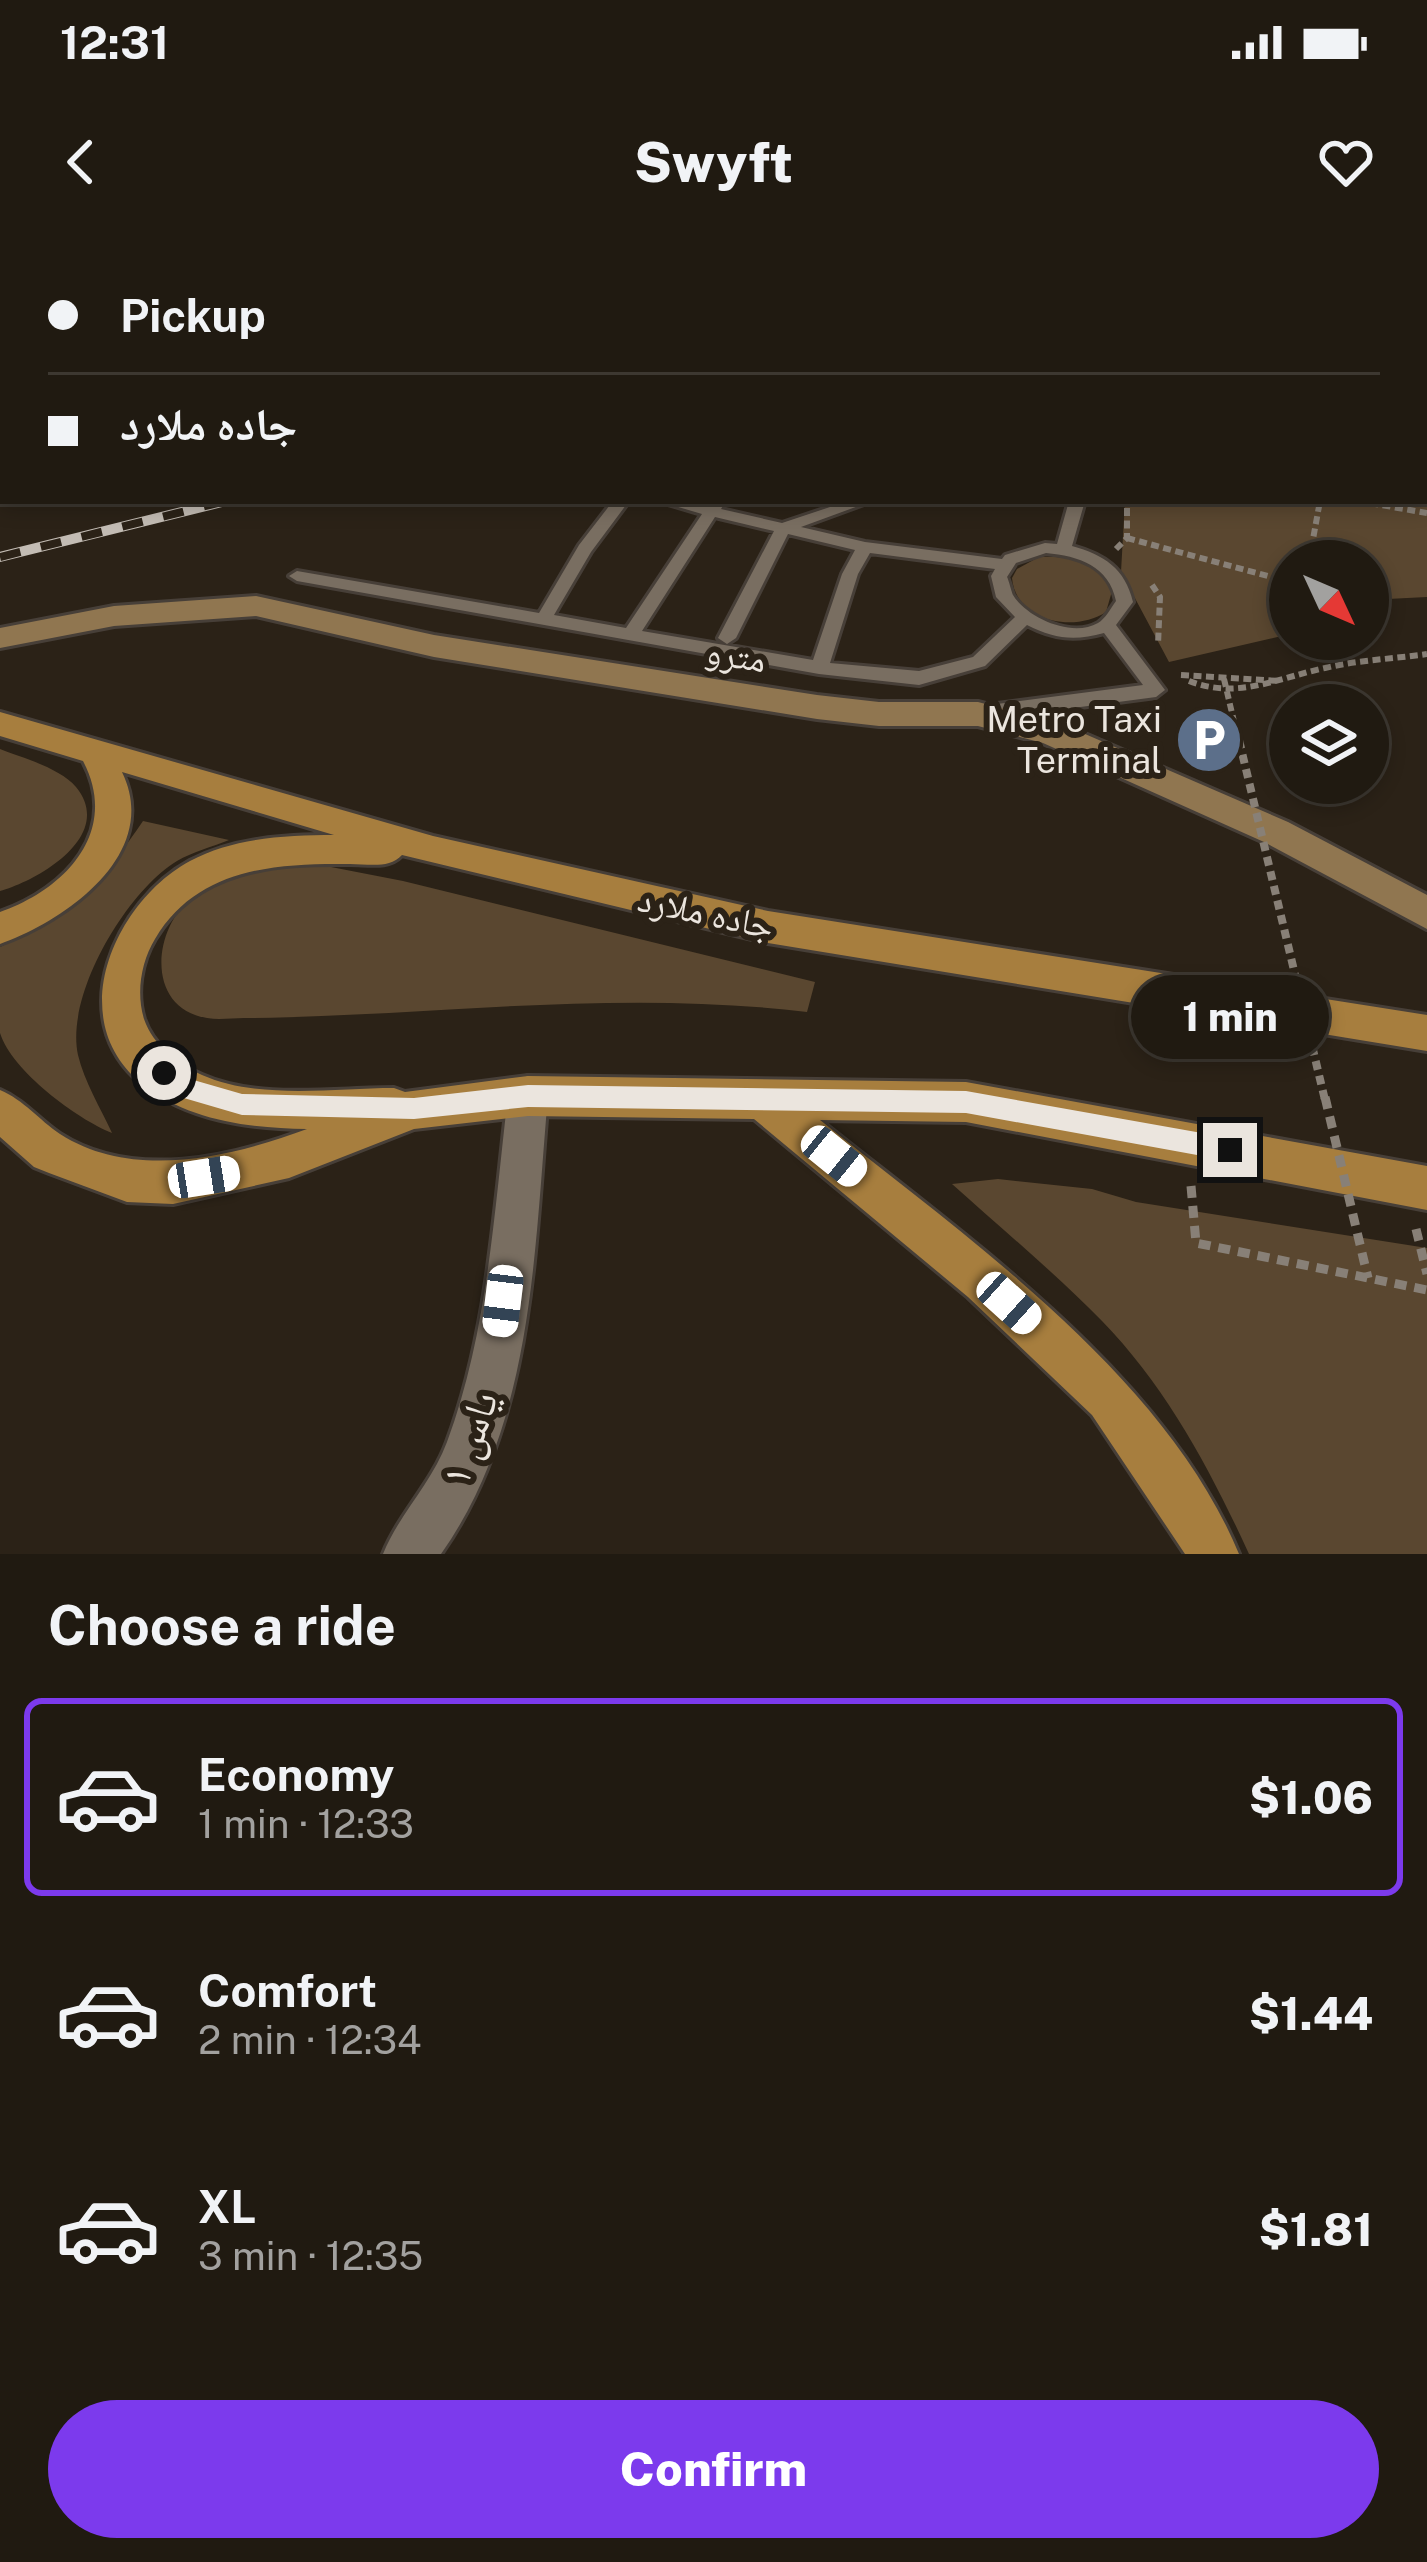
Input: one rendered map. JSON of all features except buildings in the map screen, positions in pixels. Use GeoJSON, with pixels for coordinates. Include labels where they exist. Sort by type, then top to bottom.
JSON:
{"type":"FeatureCollection","features":[{"type":"Feature","properties":{"kind":"main road","name":"جاده ملارد"},"geometry":{"type":"LineString","coordinates":[[0,724],[433,850],[768,927],[1427,1033]]}},
{"type":"Feature","properties":{"kind":"main road"},"geometry":{"type":"LineString","coordinates":[[0,928],[61,896],[95,861],[112,828],[115,800],[96,754]]}},
{"type":"Feature","properties":{"kind":"main road"},"geometry":{"type":"LineString","coordinates":[[433,850],[297,850],[211,867],[184,881],[155,908],[130,945],[118,979],[124,1023],[144,1058],[185,1088],[242,1105],[414,1108],[528,1096],[966,1102],[1427,1188]]}},
{"type":"Feature","properties":{"kind":"main road"},"geometry":{"type":"LineString","coordinates":[[764,1100],[967,1266],[1109,1398],[1178,1493],[1213,1554]]}},
{"type":"Feature","properties":{"kind":"main road"},"geometry":{"type":"LineString","coordinates":[[0,1110],[49,1152],[127,1180],[173,1182],[289,1157],[414,1108]]}},
{"type":"Feature","properties":{"kind":"street","name":"مترو"},"geometry":{"type":"LineString","coordinates":[[0,638],[114,616],[256,606],[434,646],[818,707],[879,714],[978,714],[1098,750],[1276,832],[1427,913]]}},
{"type":"Feature","properties":{"kind":"street","name":"یاس ۱"},"geometry":{"type":"LineString","coordinates":[[409,1554],[433,1527],[464,1469],[498,1342],[528,1096]]}},
{"type":"Feature","properties":{"kind":"lane"},"geometry":{"type":"LineString","coordinates":[[544,618],[584,550],[619,504]]}},
{"type":"Feature","properties":{"kind":"lane"},"geometry":{"type":"LineString","coordinates":[[727,638],[783,528],[855,504]]}},
{"type":"Feature","properties":{"kind":"lane"},"geometry":{"type":"LineString","coordinates":[[1063,548],[1077,504]]}},
{"type":"Feature","properties":{"kind":"lane"},"geometry":{"type":"LineString","coordinates":[[632,634],[714,506],[865,547],[1004,565]]}},
{"type":"Feature","properties":{"kind":"lane"},"geometry":{"type":"LineString","coordinates":[[818,668],[865,547]]}},
{"type":"Feature","properties":{"kind":"lane"},"geometry":{"type":"LineString","coordinates":[[1063,548],[1102,563],[1124,588],[1120,615],[1107,626],[1067,632],[1024,619],[999,592],[1004,565],[1028,550],[1063,548]]}},
{"type":"Feature","properties":{"kind":"lane"},"geometry":{"type":"LineString","coordinates":[[297,576],[411,600],[544,618],[818,668],[919,678],[979,662],[1024,619]]}},
{"type":"Feature","properties":{"kind":"lane"},"geometry":{"type":"LineString","coordinates":[[978,714],[1156,690],[1107,626]]}},
{"type":"Feature","properties":{"kind":"path"},"geometry":{"type":"LineString","coordinates":[[1312,540],[1318,504]]}},
{"type":"Feature","properties":{"kind":"path"},"geometry":{"type":"LineString","coordinates":[[1375,504],[1427,513]]}},
{"type":"Feature","properties":{"kind":"path"},"geometry":{"type":"LineString","coordinates":[[1127,538],[1269,576]]}},
{"type":"Feature","properties":{"kind":"path"},"geometry":{"type":"LineString","coordinates":[[1184,678],[1207,690],[1249,691],[1325,668],[1427,654]]}},
{"type":"Feature","properties":{"kind":"path"},"geometry":{"type":"LineString","coordinates":[[1156,690],[1184,678],[1280,681]]}},
{"type":"Feature","properties":{"kind":"path"},"geometry":{"type":"LineString","coordinates":[[1224,679],[1368,1278]]}},
{"type":"Feature","properties":{"kind":"path"},"geometry":{"type":"LineString","coordinates":[[1187,1141],[1196,1243],[1427,1290]]}},
{"type":"Feature","properties":{"kind":"shaded area"},"geometry":{"type":"Polygon","coordinates":[[[1125,504],[1427,504],[1427,597],[1389,599],[1389,540],[1269,540],[1269,639],[1169,662],[1121,572],[1125,504]]]}},
{"type":"Feature","properties":{"kind":"shaded area"},"geometry":{"type":"Polygon","coordinates":[[[1039,557],[1072,559],[1099,573],[1112,591],[1106,612],[1063,622],[1035,614],[1024,605],[1012,578],[1017,569],[1039,557]]]}},
{"type":"Feature","properties":{"kind":"shaded area"},"geometry":{"type":"Polygon","coordinates":[[[0,749],[69,780],[86,805],[86,823],[79,839],[51,867],[0,891],[0,749]]]}},
{"type":"Feature","properties":{"kind":"shaded area"},"geometry":{"type":"Polygon","coordinates":[[[143,821],[229,840],[183,858],[158,876],[120,920],[90,975],[76,1031],[78,1055],[112,1133],[47,1092],[7,1048],[0,1033],[0,947],[63,910],[114,860],[143,821]]]}},
{"type":"Feature","properties":{"kind":"shaded area"},"geometry":{"type":"Polygon","coordinates":[[[285,866],[331,867],[403,881],[815,982],[807,1012],[650,1003],[221,1019],[187,1011],[173,1000],[162,967],[168,929],[178,912],[212,884],[285,866]]]}},
{"type":"Feature","properties":{"kind":"shaded area"},"geometry":{"type":"Polygon","coordinates":[[[998,1179],[1092,1189],[1136,1202],[1427,1248],[1427,1554],[1249,1554],[1186,1432],[1147,1374],[1102,1321],[952,1184],[998,1179]]]}},
{"type":"Feature","properties":{"kind":"railway"},"geometry":{"type":"LineString","coordinates":[[0,557],[214,504]]}},
{"type":"Feature","properties":{"kind":"place","name":"Metro Taxi Terminal"},"geometry":{"type":"Point","coordinates":[1209,740]}},
{"type":"Feature","properties":{"kind":"route"},"geometry":{"type":"LineString","coordinates":[[164,1073],[185,1088],[242,1105],[414,1108],[528,1096],[966,1102],[1230,1150]]}}]}
